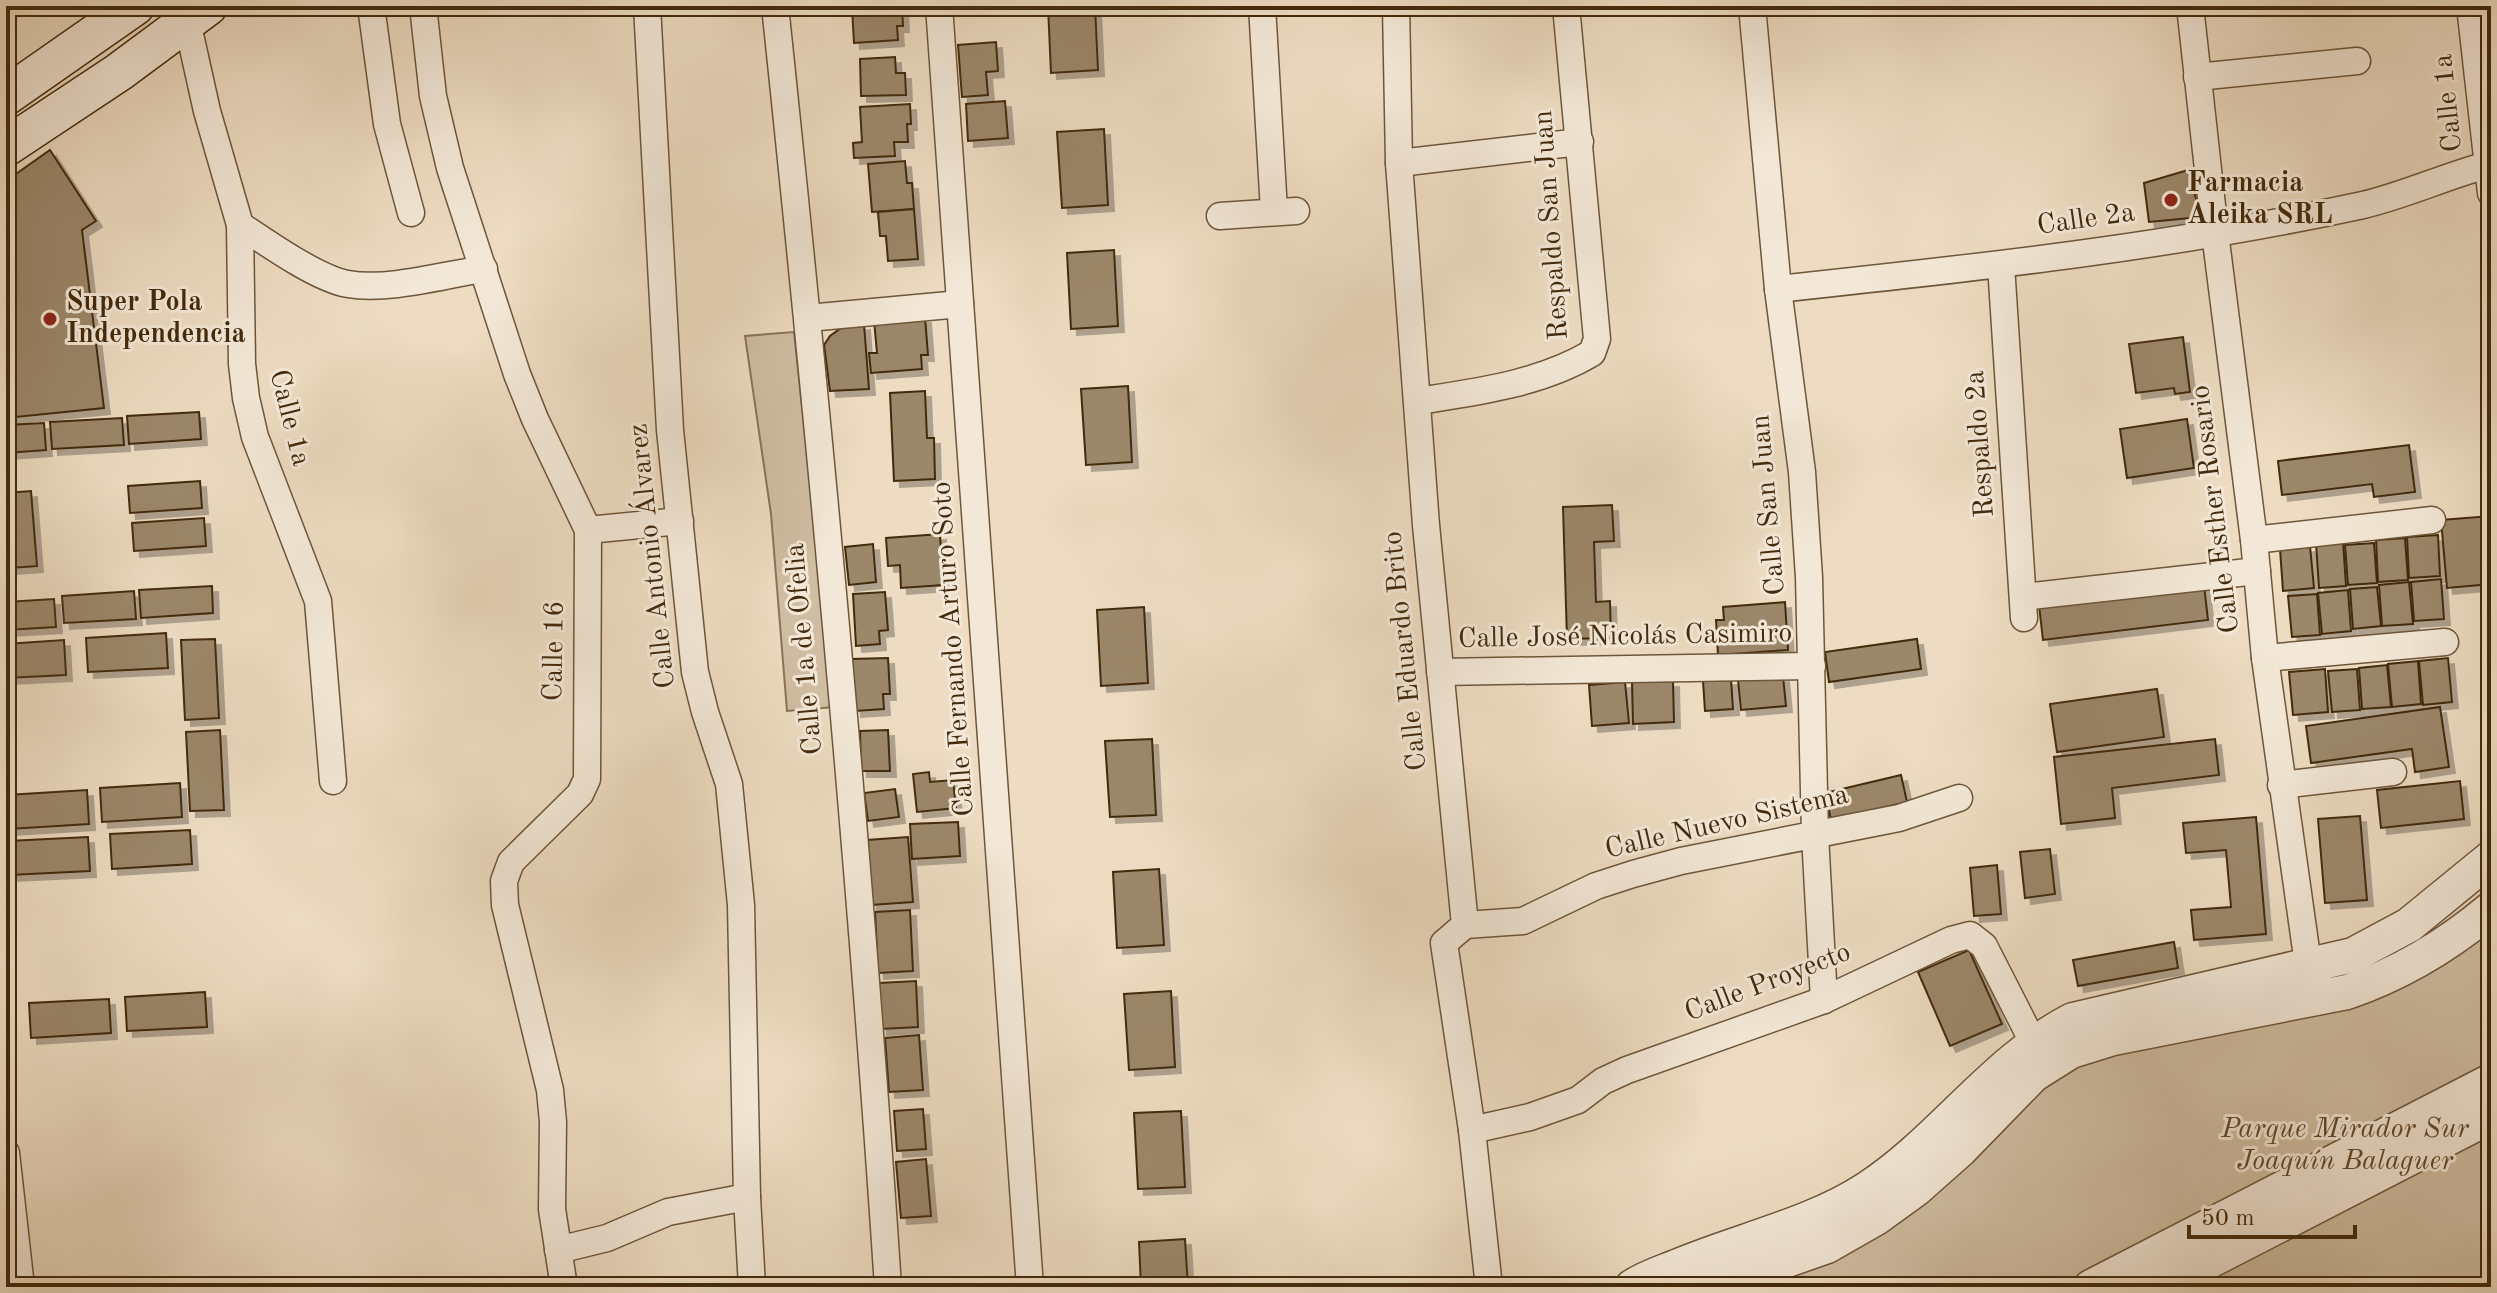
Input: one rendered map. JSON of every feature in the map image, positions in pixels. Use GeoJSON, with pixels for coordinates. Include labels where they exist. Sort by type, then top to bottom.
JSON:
{"type":"FeatureCollection","features":[{"type":"Feature","properties":{"kind":"main road"},"geometry":{"type":"LineString","coordinates":[[59,113],[20,87],[135,6]]}},
{"type":"Feature","properties":{"kind":"main road"},"geometry":{"type":"LineString","coordinates":[[6,147],[119,72],[198,13]]}},
{"type":"Feature","properties":{"kind":"street"},"geometry":{"type":"LineString","coordinates":[[371,6],[387,124],[411,213]]}},
{"type":"Feature","properties":{"kind":"street","name":"Calle 16"},"geometry":{"type":"LineString","coordinates":[[423,6],[440,132],[526,396],[588,530],[587,779],[580,794],[511,862],[504,881],[505,905],[550,1090],[553,1122],[552,1209],[564,1287]]}},
{"type":"Feature","properties":{"kind":"street","name":"Calle Antonio Álvarez"},"geometry":{"type":"LineString","coordinates":[[647,6],[670,430],[695,672],[731,801],[741,905],[747,1197],[752,1287]]}},
{"type":"Feature","properties":{"kind":"street","name":"Calle 1a de Ofelia"},"geometry":{"type":"LineString","coordinates":[[775,6],[808,318],[888,1287]]}},
{"type":"Feature","properties":{"kind":"street","name":"Calle Fernando Arturo Soto"},"geometry":{"type":"LineString","coordinates":[[939,6],[1030,1287]]}},
{"type":"Feature","properties":{"kind":"street"},"geometry":{"type":"LineString","coordinates":[[1220,216],[1285,211],[1262,6]]}},
{"type":"Feature","properties":{"kind":"street","name":"Calle Eduardo Brito"},"geometry":{"type":"LineString","coordinates":[[1396,6],[1399,163],[1426,525],[1465,925]]}},
{"type":"Feature","properties":{"kind":"street","name":"Respaldo San Juan"},"geometry":{"type":"LineString","coordinates":[[1418,401],[1495,389],[1572,365],[1592,353],[1597,339],[1566,6]]}},
{"type":"Feature","properties":{"kind":"street","name":"Calle San Juan"},"geometry":{"type":"LineString","coordinates":[[1752,6],[1778,289],[1802,472],[1824,1000]]}},
{"type":"Feature","properties":{"kind":"street","name":"Calle Esther Rosario"},"geometry":{"type":"LineString","coordinates":[[2190,6],[2281,785],[2308,964],[2333,996]]}},
{"type":"Feature","properties":{"kind":"street","name":"Calle 1a"},"geometry":{"type":"LineString","coordinates":[[2470,6],[2491,193]]}},
{"type":"Feature","properties":{"kind":"street","name":"Calle 1a"},"geometry":{"type":"LineString","coordinates":[[198,13],[207,111],[240,225],[242,364],[246,398],[255,437],[318,601],[333,781]]}},
{"type":"Feature","properties":{"kind":"street"},"geometry":{"type":"LineString","coordinates":[[2197,77],[2357,61]]}},
{"type":"Feature","properties":{"kind":"street"},"geometry":{"type":"LineString","coordinates":[[1399,163],[1580,142]]}},
{"type":"Feature","properties":{"kind":"street","name":"Calle 2a"},"geometry":{"type":"LineString","coordinates":[[1778,289],[2001,265],[2215,233],[2366,204],[2489,165]]}},
{"type":"Feature","properties":{"kind":"street"},"geometry":{"type":"LineString","coordinates":[[240,225],[298,263],[346,284],[375,286],[484,269]]}},
{"type":"Feature","properties":{"kind":"street","name":"Respaldo 2a"},"geometry":{"type":"LineString","coordinates":[[2001,265],[2024,607],[2257,571]]}},
{"type":"Feature","properties":{"kind":"street"},"geometry":{"type":"LineString","coordinates":[[808,318],[960,304]]}},
{"type":"Feature","properties":{"kind":"street"},"geometry":{"type":"LineString","coordinates":[[2254,540],[2432,520]]}},
{"type":"Feature","properties":{"kind":"street"},"geometry":{"type":"LineString","coordinates":[[588,530],[680,521]]}},
{"type":"Feature","properties":{"kind":"street"},"geometry":{"type":"LineString","coordinates":[[2265,658],[2445,642]]}},
{"type":"Feature","properties":{"kind":"street","name":"Calle José Nicolás Casimiro"},"geometry":{"type":"LineString","coordinates":[[1440,672],[1812,666]]}},
{"type":"Feature","properties":{"kind":"street"},"geometry":{"type":"LineString","coordinates":[[2281,785],[2393,772]]}},
{"type":"Feature","properties":{"kind":"street","name":"Calle Nuevo Sistema"},"geometry":{"type":"LineString","coordinates":[[1465,925],[1523,921],[1596,886],[1633,874],[1681,861],[1899,818],[1959,798]]}},
{"type":"Feature","properties":{"kind":"street"},"geometry":{"type":"LineString","coordinates":[[1632,1287],[1690,1261],[1825,1212],[1865,1191],[1891,1172],[2033,1042],[2073,1020],[2353,955],[2385,940],[2443,900],[2491,858]]}},
{"type":"Feature","properties":{"kind":"street"},"geometry":{"type":"LineString","coordinates":[[1710,1287],[1827,1246],[1876,1218],[1916,1189],[1960,1150],[2033,1075],[2071,1051],[2141,1032],[2333,996],[2381,981],[2419,960],[2491,909]]}},
{"type":"Feature","properties":{"kind":"street"},"geometry":{"type":"LineString","coordinates":[[1465,925],[1444,943],[1472,1130],[1488,1278]]}},
{"type":"Feature","properties":{"kind":"street","name":"Calle Proyecto"},"geometry":{"type":"LineString","coordinates":[[1472,1130],[1530,1117],[1578,1100],[1603,1081],[1627,1070],[1824,1000],[1951,940],[1970,935],[1984,946],[2033,1042]]}},
{"type":"Feature","properties":{"kind":"street"},"geometry":{"type":"LineString","coordinates":[[2091,1287],[2491,1081]]}},
{"type":"Feature","properties":{"kind":"street"},"geometry":{"type":"LineString","coordinates":[[2159,1287],[2491,1116]]}},
{"type":"Feature","properties":{"kind":"street"},"geometry":{"type":"LineString","coordinates":[[6,1153],[21,1287]]}},
{"type":"Feature","properties":{"kind":"street"},"geometry":{"type":"LineString","coordinates":[[558,1250],[607,1238],[668,1212],[747,1197]]}},
{"type":"Feature","properties":{"kind":"green space"},"geometry":{"type":"Polygon","coordinates":[[[794,332],[834,707],[787,711],[771,514],[745,336],[794,332]]]}},
{"type":"Feature","properties":{"kind":"green space","name":"Parque Mirador Sur Joaquín Balaguer"},"geometry":{"type":"Polygon","coordinates":[[[2491,924],[2491,1287],[1742,1287],[2076,1061],[2243,1022],[2491,924]]]}},
{"type":"Feature","properties":{"kind":"building"},"geometry":{"type":"Polygon","coordinates":[[[902,6],[903,26],[897,26],[898,40],[854,43],[852,8],[902,6]]]}},
{"type":"Feature","properties":{"kind":"building"},"geometry":{"type":"Polygon","coordinates":[[[1048,6],[1095,6],[1098,70],[1051,73],[1048,6]]]}},
{"type":"Feature","properties":{"kind":"building"},"geometry":{"type":"Polygon","coordinates":[[[996,42],[998,71],[986,72],[988,95],[962,97],[958,45],[996,42]]]}},
{"type":"Feature","properties":{"kind":"building"},"geometry":{"type":"Polygon","coordinates":[[[895,57],[896,73],[905,73],[906,95],[861,96],[860,59],[895,57]]]}},
{"type":"Feature","properties":{"kind":"building"},"geometry":{"type":"Polygon","coordinates":[[[1005,101],[1008,138],[968,141],[966,104],[1005,101]]]}},
{"type":"Feature","properties":{"kind":"building"},"geometry":{"type":"Polygon","coordinates":[[[910,104],[908,142],[894,142],[895,156],[854,158],[853,143],[862,142],[860,107],[910,104]]]}},
{"type":"Feature","properties":{"kind":"building"},"geometry":{"type":"Polygon","coordinates":[[[1104,129],[1108,205],[1062,208],[1057,132],[1104,129]]]}},
{"type":"Feature","properties":{"kind":"building","name":"Super Pola Independencia"},"geometry":{"type":"Polygon","coordinates":[[[50,150],[96,221],[82,230],[104,408],[6,418],[6,181],[50,150]]]}},
{"type":"Feature","properties":{"kind":"building"},"geometry":{"type":"Polygon","coordinates":[[[905,161],[907,183],[912,183],[914,209],[872,212],[868,164],[905,161]]]}},
{"type":"Feature","properties":{"kind":"building","name":"Farmacia Aleika SRL"},"geometry":{"type":"Polygon","coordinates":[[[2188,170],[2201,217],[2149,222],[2144,183],[2188,170]]]}},
{"type":"Feature","properties":{"kind":"building"},"geometry":{"type":"Polygon","coordinates":[[[914,209],[918,259],[888,261],[886,236],[880,236],[878,212],[914,209]]]}},
{"type":"Feature","properties":{"kind":"building"},"geometry":{"type":"Polygon","coordinates":[[[1114,250],[1118,326],[1071,329],[1067,253],[1114,250]]]}},
{"type":"Feature","properties":{"kind":"building"},"geometry":{"type":"Polygon","coordinates":[[[925,317],[928,355],[921,355],[922,369],[871,373],[869,353],[877,353],[874,320],[925,317]]]}},
{"type":"Feature","properties":{"kind":"building"},"geometry":{"type":"Polygon","coordinates":[[[864,324],[869,389],[830,391],[824,345],[841,328],[864,324]]]}},
{"type":"Feature","properties":{"kind":"building"},"geometry":{"type":"Polygon","coordinates":[[[2183,337],[2190,392],[2175,394],[2174,388],[2136,393],[2129,344],[2183,337]]]}},
{"type":"Feature","properties":{"kind":"building"},"geometry":{"type":"Polygon","coordinates":[[[1128,386],[1132,462],[1086,465],[1081,389],[1128,386]]]}},
{"type":"Feature","properties":{"kind":"building"},"geometry":{"type":"Polygon","coordinates":[[[925,391],[927,438],[934,438],[935,479],[894,481],[890,393],[925,391]]]}},
{"type":"Feature","properties":{"kind":"building"},"geometry":{"type":"Polygon","coordinates":[[[199,412],[201,439],[129,444],[127,416],[199,412]]]}},
{"type":"Feature","properties":{"kind":"building"},"geometry":{"type":"Polygon","coordinates":[[[122,418],[124,445],[52,449],[50,422],[122,418]]]}},
{"type":"Feature","properties":{"kind":"building"},"geometry":{"type":"Polygon","coordinates":[[[2187,419],[2194,468],[2127,478],[2120,429],[2187,419]]]}},
{"type":"Feature","properties":{"kind":"building"},"geometry":{"type":"Polygon","coordinates":[[[44,423],[46,450],[6,453],[6,425],[44,423]]]}},
{"type":"Feature","properties":{"kind":"building"},"geometry":{"type":"Polygon","coordinates":[[[2409,445],[2415,492],[2374,497],[2372,484],[2282,495],[2278,461],[2409,445]]]}},
{"type":"Feature","properties":{"kind":"building"},"geometry":{"type":"Polygon","coordinates":[[[200,481],[202,508],[130,513],[128,486],[200,481]]]}},
{"type":"Feature","properties":{"kind":"building"},"geometry":{"type":"Polygon","coordinates":[[[31,491],[37,566],[11,568],[6,493],[31,491]]]}},
{"type":"Feature","properties":{"kind":"building"},"geometry":{"type":"Polygon","coordinates":[[[1612,505],[1614,541],[1594,542],[1596,602],[1610,601],[1611,638],[1567,639],[1563,507],[1612,505]]]}},
{"type":"Feature","properties":{"kind":"building"},"geometry":{"type":"Polygon","coordinates":[[[2491,516],[2491,539],[2485,540],[2486,555],[2491,555],[2491,584],[2447,588],[2441,520],[2491,516]]]}},
{"type":"Feature","properties":{"kind":"building"},"geometry":{"type":"Polygon","coordinates":[[[204,518],[206,546],[134,551],[132,523],[204,518]]]}},
{"type":"Feature","properties":{"kind":"building"},"geometry":{"type":"Polygon","coordinates":[[[940,534],[943,585],[901,588],[900,565],[888,566],[886,538],[940,534]]]}},
{"type":"Feature","properties":{"kind":"building"},"geometry":{"type":"Polygon","coordinates":[[[2438,535],[2440,576],[2409,578],[2407,537],[2438,535]]]}},
{"type":"Feature","properties":{"kind":"building"},"geometry":{"type":"Polygon","coordinates":[[[2405,538],[2408,580],[2378,582],[2376,540],[2405,538]]]}},
{"type":"Feature","properties":{"kind":"building"},"geometry":{"type":"Polygon","coordinates":[[[2343,541],[2346,586],[2319,588],[2316,543],[2343,541]]]}},
{"type":"Feature","properties":{"kind":"building"},"geometry":{"type":"Polygon","coordinates":[[[2374,543],[2377,583],[2348,585],[2345,545],[2374,543]]]}},
{"type":"Feature","properties":{"kind":"building"},"geometry":{"type":"Polygon","coordinates":[[[873,544],[876,582],[849,585],[845,547],[873,544]]]}},
{"type":"Feature","properties":{"kind":"building"},"geometry":{"type":"Polygon","coordinates":[[[2310,546],[2314,588],[2283,591],[2280,549],[2310,546]]]}},
{"type":"Feature","properties":{"kind":"building"},"geometry":{"type":"Polygon","coordinates":[[[2441,579],[2444,619],[2414,621],[2411,582],[2441,579]]]}},
{"type":"Feature","properties":{"kind":"building"},"geometry":{"type":"Polygon","coordinates":[[[2409,582],[2413,624],[2382,626],[2379,585],[2409,582]]]}},
{"type":"Feature","properties":{"kind":"building"},"geometry":{"type":"Polygon","coordinates":[[[2204,585],[2208,620],[2043,640],[2039,605],[2204,585]]]}},
{"type":"Feature","properties":{"kind":"building"},"geometry":{"type":"Polygon","coordinates":[[[212,586],[213,613],[141,618],[139,590],[212,586]]]}},
{"type":"Feature","properties":{"kind":"building"},"geometry":{"type":"Polygon","coordinates":[[[2377,587],[2381,626],[2353,629],[2350,589],[2377,587]]]}},
{"type":"Feature","properties":{"kind":"building"},"geometry":{"type":"Polygon","coordinates":[[[2348,590],[2351,631],[2322,634],[2318,593],[2348,590]]]}},
{"type":"Feature","properties":{"kind":"building"},"geometry":{"type":"Polygon","coordinates":[[[134,591],[136,619],[64,623],[62,596],[134,591]]]}},
{"type":"Feature","properties":{"kind":"building"},"geometry":{"type":"Polygon","coordinates":[[[885,592],[888,630],[879,631],[880,644],[856,646],[853,594],[885,592]]]}},
{"type":"Feature","properties":{"kind":"building"},"geometry":{"type":"Polygon","coordinates":[[[2317,594],[2320,635],[2292,637],[2288,596],[2317,594]]]}},
{"type":"Feature","properties":{"kind":"building"},"geometry":{"type":"Polygon","coordinates":[[[54,599],[56,627],[6,630],[6,602],[54,599]]]}},
{"type":"Feature","properties":{"kind":"building"},"geometry":{"type":"Polygon","coordinates":[[[1785,602],[1788,650],[1718,655],[1716,620],[1724,620],[1723,607],[1785,602]]]}},
{"type":"Feature","properties":{"kind":"building"},"geometry":{"type":"Polygon","coordinates":[[[1144,607],[1148,683],[1101,686],[1097,610],[1144,607]]]}},
{"type":"Feature","properties":{"kind":"building"},"geometry":{"type":"Polygon","coordinates":[[[166,633],[168,668],[88,672],[86,638],[166,633]]]}},
{"type":"Feature","properties":{"kind":"building"},"geometry":{"type":"Polygon","coordinates":[[[215,639],[219,718],[185,720],[181,640],[215,639]]]}},
{"type":"Feature","properties":{"kind":"building"},"geometry":{"type":"Polygon","coordinates":[[[1917,639],[1921,669],[1829,682],[1825,652],[1917,639]]]}},
{"type":"Feature","properties":{"kind":"building"},"geometry":{"type":"Polygon","coordinates":[[[64,640],[66,675],[6,678],[6,644],[64,640]]]}},
{"type":"Feature","properties":{"kind":"building"},"geometry":{"type":"Polygon","coordinates":[[[888,658],[890,694],[883,694],[884,709],[855,711],[852,659],[888,658]]]}},
{"type":"Feature","properties":{"kind":"building"},"geometry":{"type":"Polygon","coordinates":[[[2448,658],[2452,702],[2423,705],[2419,661],[2448,658]]]}},
{"type":"Feature","properties":{"kind":"building"},"geometry":{"type":"Polygon","coordinates":[[[2418,661],[2421,704],[2392,707],[2388,664],[2418,661]]]}},
{"type":"Feature","properties":{"kind":"building"},"geometry":{"type":"Polygon","coordinates":[[[2387,665],[2391,707],[2362,709],[2359,668],[2387,665]]]}},
{"type":"Feature","properties":{"kind":"building"},"geometry":{"type":"Polygon","coordinates":[[[2325,669],[2328,712],[2293,715],[2289,672],[2325,669]]]}},
{"type":"Feature","properties":{"kind":"building"},"geometry":{"type":"Polygon","coordinates":[[[2357,669],[2360,710],[2332,712],[2328,671],[2357,669]]]}},
{"type":"Feature","properties":{"kind":"building"},"geometry":{"type":"Polygon","coordinates":[[[1783,676],[1786,706],[1741,710],[1738,680],[1783,676]]]}},
{"type":"Feature","properties":{"kind":"building"},"geometry":{"type":"Polygon","coordinates":[[[1731,679],[1733,709],[1705,711],[1703,681],[1731,679]]]}},
{"type":"Feature","properties":{"kind":"building"},"geometry":{"type":"Polygon","coordinates":[[[1673,681],[1674,722],[1633,724],[1632,682],[1673,681]]]}},
{"type":"Feature","properties":{"kind":"building"},"geometry":{"type":"Polygon","coordinates":[[[1625,682],[1629,723],[1592,726],[1589,685],[1625,682]]]}},
{"type":"Feature","properties":{"kind":"building"},"geometry":{"type":"Polygon","coordinates":[[[2157,689],[2164,737],[2057,752],[2050,704],[2157,689]]]}},
{"type":"Feature","properties":{"kind":"building"},"geometry":{"type":"Polygon","coordinates":[[[2440,707],[2449,767],[2415,772],[2412,749],[2311,763],[2306,726],[2440,707]]]}},
{"type":"Feature","properties":{"kind":"building"},"geometry":{"type":"Polygon","coordinates":[[[220,730],[224,810],[190,811],[186,732],[220,730]]]}},
{"type":"Feature","properties":{"kind":"building"},"geometry":{"type":"Polygon","coordinates":[[[888,730],[890,771],[861,771],[860,731],[888,730]]]}},
{"type":"Feature","properties":{"kind":"building"},"geometry":{"type":"Polygon","coordinates":[[[1152,739],[1156,815],[1110,817],[1105,741],[1152,739]]]}},
{"type":"Feature","properties":{"kind":"building"},"geometry":{"type":"Polygon","coordinates":[[[2215,739],[2219,775],[2112,788],[2115,818],[2061,824],[2054,757],[2215,739]]]}},
{"type":"Feature","properties":{"kind":"building"},"geometry":{"type":"Polygon","coordinates":[[[929,772],[930,782],[953,780],[956,808],[917,812],[913,774],[929,772]]]}},
{"type":"Feature","properties":{"kind":"building"},"geometry":{"type":"Polygon","coordinates":[[[1901,775],[1907,802],[1831,820],[1825,793],[1901,775]]]}},
{"type":"Feature","properties":{"kind":"building"},"geometry":{"type":"Polygon","coordinates":[[[2460,781],[2464,819],[2381,828],[2377,790],[2460,781]]]}},
{"type":"Feature","properties":{"kind":"building"},"geometry":{"type":"Polygon","coordinates":[[[180,783],[182,817],[102,822],[100,788],[180,783]]]}},
{"type":"Feature","properties":{"kind":"building"},"geometry":{"type":"Polygon","coordinates":[[[895,789],[899,817],[868,821],[864,793],[895,789]]]}},
{"type":"Feature","properties":{"kind":"building"},"geometry":{"type":"Polygon","coordinates":[[[87,790],[89,824],[9,829],[7,795],[87,790]]]}},
{"type":"Feature","properties":{"kind":"building"},"geometry":{"type":"Polygon","coordinates":[[[2360,816],[2367,900],[2325,903],[2318,819],[2360,816]]]}},
{"type":"Feature","properties":{"kind":"building"},"geometry":{"type":"Polygon","coordinates":[[[2256,817],[2266,934],[2194,940],[2191,910],[2231,907],[2226,850],[2186,853],[2183,823],[2256,817]]]}},
{"type":"Feature","properties":{"kind":"building"},"geometry":{"type":"Polygon","coordinates":[[[958,822],[960,856],[912,859],[910,824],[958,822]]]}},
{"type":"Feature","properties":{"kind":"building"},"geometry":{"type":"Polygon","coordinates":[[[190,830],[192,864],[112,869],[110,834],[190,830]]]}},
{"type":"Feature","properties":{"kind":"building"},"geometry":{"type":"Polygon","coordinates":[[[88,837],[90,871],[10,875],[8,841],[88,837]]]}},
{"type":"Feature","properties":{"kind":"building"},"geometry":{"type":"Polygon","coordinates":[[[908,837],[913,902],[871,905],[867,840],[908,837]]]}},
{"type":"Feature","properties":{"kind":"building"},"geometry":{"type":"Polygon","coordinates":[[[2050,849],[2055,894],[2025,898],[2020,852],[2050,849]]]}},
{"type":"Feature","properties":{"kind":"building"},"geometry":{"type":"Polygon","coordinates":[[[1997,865],[2001,914],[1974,916],[1970,868],[1997,865]]]}},
{"type":"Feature","properties":{"kind":"building"},"geometry":{"type":"Polygon","coordinates":[[[1159,869],[1164,945],[1117,948],[1113,872],[1159,869]]]}},
{"type":"Feature","properties":{"kind":"building"},"geometry":{"type":"Polygon","coordinates":[[[910,910],[913,971],[878,973],[875,912],[910,910]]]}},
{"type":"Feature","properties":{"kind":"building"},"geometry":{"type":"Polygon","coordinates":[[[2174,942],[2178,968],[2078,986],[2073,960],[2174,942]]]}},
{"type":"Feature","properties":{"kind":"building"},"geometry":{"type":"Polygon","coordinates":[[[1969,950],[2002,1024],[1950,1046],[1918,972],[1969,950]]]}},
{"type":"Feature","properties":{"kind":"building"},"geometry":{"type":"Polygon","coordinates":[[[916,981],[918,1027],[881,1029],[879,983],[916,981]]]}},
{"type":"Feature","properties":{"kind":"building"},"geometry":{"type":"Polygon","coordinates":[[[1171,991],[1175,1067],[1129,1070],[1124,994],[1171,991]]]}},
{"type":"Feature","properties":{"kind":"building"},"geometry":{"type":"Polygon","coordinates":[[[205,992],[207,1027],[127,1031],[125,997],[205,992]]]}},
{"type":"Feature","properties":{"kind":"building"},"geometry":{"type":"Polygon","coordinates":[[[109,999],[111,1033],[31,1038],[29,1003],[109,999]]]}},
{"type":"Feature","properties":{"kind":"building"},"geometry":{"type":"Polygon","coordinates":[[[919,1035],[923,1090],[889,1092],[885,1038],[919,1035]]]}},
{"type":"Feature","properties":{"kind":"building"},"geometry":{"type":"Polygon","coordinates":[[[923,1109],[926,1149],[897,1151],[894,1111],[923,1109]]]}},
{"type":"Feature","properties":{"kind":"building"},"geometry":{"type":"Polygon","coordinates":[[[1181,1111],[1185,1187],[1138,1189],[1134,1113],[1181,1111]]]}},
{"type":"Feature","properties":{"kind":"building"},"geometry":{"type":"Polygon","coordinates":[[[926,1159],[931,1216],[901,1218],[896,1162],[926,1159]]]}},
{"type":"Feature","properties":{"kind":"building"},"geometry":{"type":"Polygon","coordinates":[[[1185,1239],[1188,1287],[1141,1287],[1139,1242],[1185,1239]]]}},
{"type":"Feature","properties":{"kind":"building"},"geometry":{"type":"Polygon","coordinates":[[[940,1280],[941,1287],[898,1287],[898,1284],[940,1280]]]}},
{"type":"Feature","properties":{"kind":"place","name":"Farmacia Aleika SRL"},"geometry":{"type":"Point","coordinates":[2171,200]}},
{"type":"Feature","properties":{"kind":"place","name":"Super Pola Independencia"},"geometry":{"type":"Point","coordinates":[50,319]}}]}
